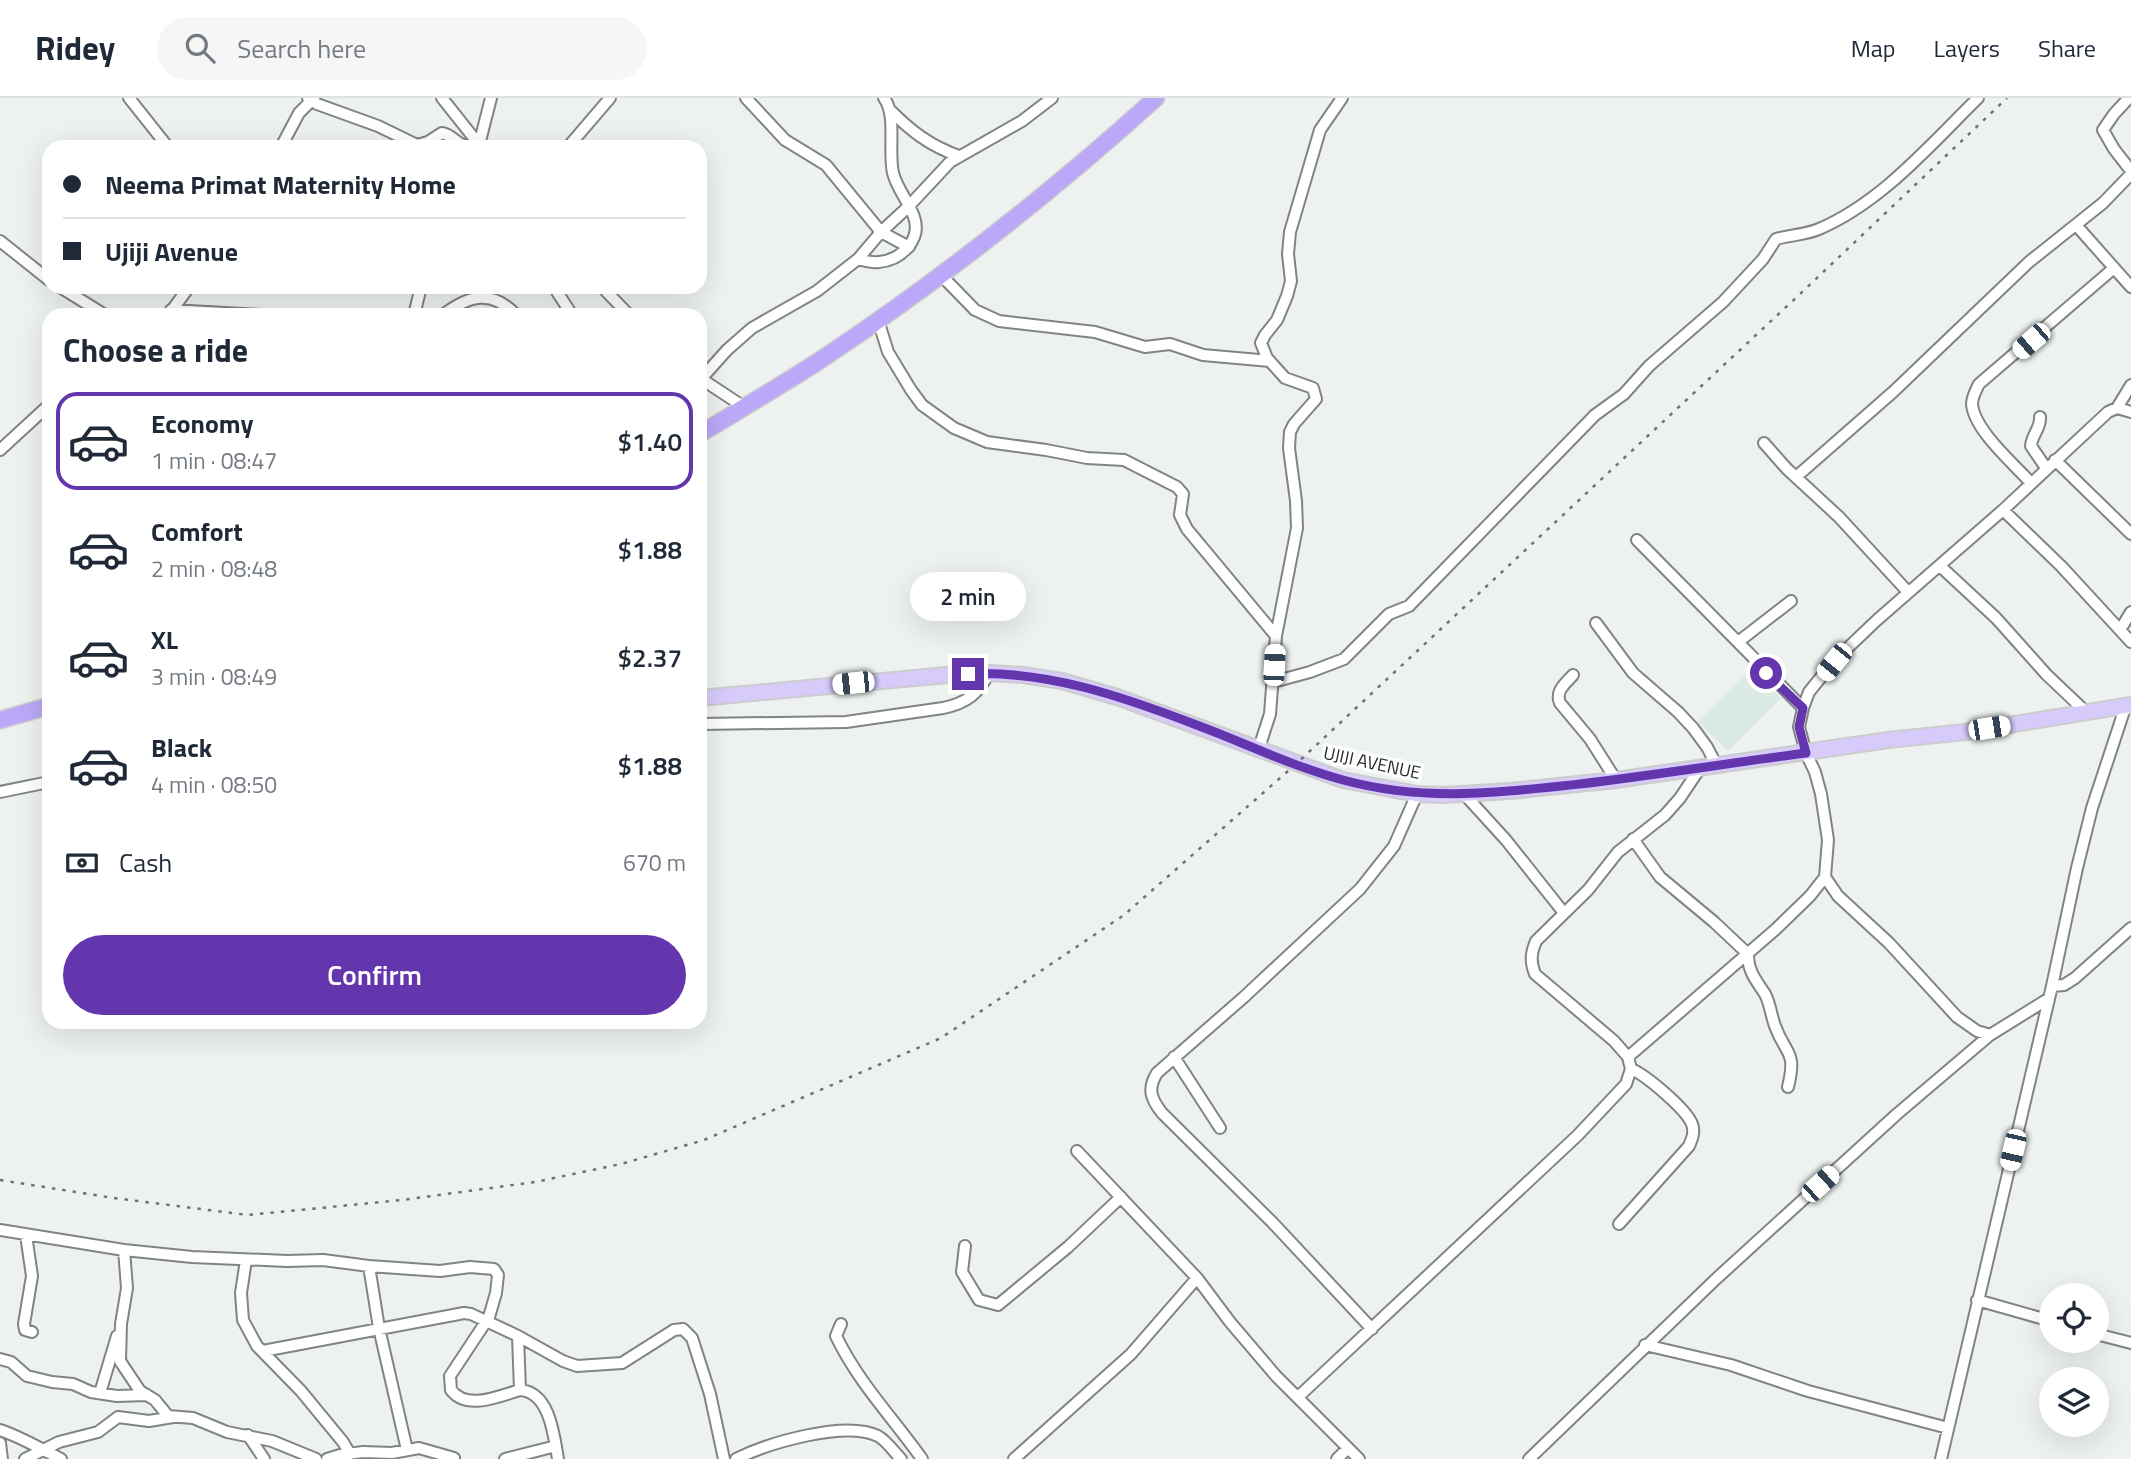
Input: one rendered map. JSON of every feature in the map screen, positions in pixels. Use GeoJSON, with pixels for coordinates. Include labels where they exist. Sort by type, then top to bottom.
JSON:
{"type":"FeatureCollection","features":[{"type":"Feature","properties":{"kind":"highway"},"geometry":{"type":"LineString","coordinates":[[707,430],[878,320],[1072,172],[1156,98]]}},
{"type":"Feature","properties":{"kind":"highway"},"geometry":{"type":"LineString","coordinates":[[0,720],[42,708]]}},
{"type":"Feature","properties":{"kind":"main road","name":"UJIJI AVENUE"},"geometry":{"type":"LineString","coordinates":[[707,697],[989,673],[1062,681],[1194,724],[1258,751],[1343,780],[1417,794],[1465,794],[1616,780],[1965,732],[2128,705]]}},
{"type":"Feature","properties":{"kind":"street"},"geometry":{"type":"LineString","coordinates":[[129,98],[162,140]]}},
{"type":"Feature","properties":{"kind":"street"},"geometry":{"type":"LineString","coordinates":[[442,98],[472,140]]}},
{"type":"Feature","properties":{"kind":"street"},"geometry":{"type":"LineString","coordinates":[[478,140],[491,98]]}},
{"type":"Feature","properties":{"kind":"street"},"geometry":{"type":"LineString","coordinates":[[574,140],[610,98]]}},
{"type":"Feature","properties":{"kind":"street"},"geometry":{"type":"LineString","coordinates":[[746,98],[796,149],[827,165],[881,232],[909,247]]}},
{"type":"Feature","properties":{"kind":"street"},"geometry":{"type":"LineString","coordinates":[[755,109],[760,98]]}},
{"type":"Feature","properties":{"kind":"street"},"geometry":{"type":"LineString","coordinates":[[884,98],[890,110],[911,132],[959,156]]}},
{"type":"Feature","properties":{"kind":"street"},"geometry":{"type":"LineString","coordinates":[[707,372],[752,328],[817,291],[858,259],[943,168],[959,156],[1022,121],[1052,98]]}},
{"type":"Feature","properties":{"kind":"street"},"geometry":{"type":"LineString","coordinates":[[1258,751],[1270,714],[1276,636],[1298,517],[1289,448],[1290,432],[1317,399],[1313,388],[1288,381],[1270,361],[1261,343],[1278,320],[1289,289],[1291,271],[1288,244],[1320,130],[1342,98]]}},
{"type":"Feature","properties":{"kind":"street"},"geometry":{"type":"LineString","coordinates":[[1273,682],[1344,659],[1389,614],[1409,606],[1595,415],[1625,394],[1649,366],[1723,302],[1763,259],[1776,239],[1816,230],[1839,219],[1875,194],[1978,98]]}},
{"type":"Feature","properties":{"kind":"street"},"geometry":{"type":"LineString","coordinates":[[284,140],[293,122],[311,99],[407,140]]}},
{"type":"Feature","properties":{"kind":"street"},"geometry":{"type":"LineString","coordinates":[[1796,477],[1893,392],[2029,262],[2103,203],[2131,172],[2113,149],[2103,130],[2128,99]]}},
{"type":"Feature","properties":{"kind":"street"},"geometry":{"type":"LineString","coordinates":[[858,259],[882,262],[901,254],[913,241],[916,225],[893,173],[890,110]]}},
{"type":"Feature","properties":{"kind":"street"},"geometry":{"type":"LineString","coordinates":[[431,140],[442,133],[452,140]]}},
{"type":"Feature","properties":{"kind":"street"},"geometry":{"type":"LineString","coordinates":[[2076,225],[2131,287]]}},
{"type":"Feature","properties":{"kind":"street"},"geometry":{"type":"LineString","coordinates":[[0,241],[42,274]]}},
{"type":"Feature","properties":{"kind":"street"},"geometry":{"type":"LineString","coordinates":[[2031,483],[1975,418],[1972,402],[1974,393],[1986,377],[2115,268]]}},
{"type":"Feature","properties":{"kind":"street"},"geometry":{"type":"LineString","coordinates":[[940,274],[975,310],[999,321],[1095,332],[1145,347],[1170,344],[1203,355],[1270,361]]}},
{"type":"Feature","properties":{"kind":"street"},"geometry":{"type":"LineString","coordinates":[[71,294],[94,308]]}},
{"type":"Feature","properties":{"kind":"street"},"geometry":{"type":"LineString","coordinates":[[173,308],[184,294]]}},
{"type":"Feature","properties":{"kind":"street"},"geometry":{"type":"LineString","coordinates":[[607,294],[618,308]]}},
{"type":"Feature","properties":{"kind":"street"},"geometry":{"type":"LineString","coordinates":[[448,308],[469,299],[490,298],[509,308]]}},
{"type":"Feature","properties":{"kind":"street"},"geometry":{"type":"LineString","coordinates":[[453,308],[460,303]]}},
{"type":"Feature","properties":{"kind":"street"},"geometry":{"type":"LineString","coordinates":[[878,320],[888,352],[911,390],[922,405],[954,428],[987,442],[1087,458],[1124,460],[1177,487],[1183,494],[1180,510],[1182,521],[1276,636]]}},
{"type":"Feature","properties":{"kind":"street"},"geometry":{"type":"LineString","coordinates":[[707,382],[744,407]]}},
{"type":"Feature","properties":{"kind":"street"},"geometry":{"type":"LineString","coordinates":[[1298,1397],[1606,1107],[1626,1084],[1630,1063],[1810,896],[1825,877],[1828,840],[1821,794],[1799,727],[1809,692],[1834,662],[1908,592],[2003,510],[2108,412],[2117,408],[2131,385]]}},
{"type":"Feature","properties":{"kind":"street"},"geometry":{"type":"LineString","coordinates":[[2117,408],[2131,412]]}},
{"type":"Feature","properties":{"kind":"street"},"geometry":{"type":"LineString","coordinates":[[0,450],[42,411]]}},
{"type":"Feature","properties":{"kind":"street"},"geometry":{"type":"LineString","coordinates":[[2040,417],[2041,424],[2033,436],[2031,446],[2046,468]]}},
{"type":"Feature","properties":{"kind":"street"},"geometry":{"type":"LineString","coordinates":[[1764,443],[1839,517],[1908,592]]}},
{"type":"Feature","properties":{"kind":"street"},"geometry":{"type":"LineString","coordinates":[[2055,460],[2131,534]]}},
{"type":"Feature","properties":{"kind":"street"},"geometry":{"type":"LineString","coordinates":[[2003,510],[2061,566],[2131,642]]}},
{"type":"Feature","properties":{"kind":"street"},"geometry":{"type":"LineString","coordinates":[[1637,540],[1803,708]]}},
{"type":"Feature","properties":{"kind":"street"},"geometry":{"type":"LineString","coordinates":[[1940,566],[1996,618],[2046,674],[2086,712]]}},
{"type":"Feature","properties":{"kind":"street"},"geometry":{"type":"LineString","coordinates":[[1738,642],[1791,601]]}},
{"type":"Feature","properties":{"kind":"street"},"geometry":{"type":"LineString","coordinates":[[2120,630],[2131,612]]}},
{"type":"Feature","properties":{"kind":"street"},"geometry":{"type":"LineString","coordinates":[[1596,623],[1633,673],[1693,728],[1717,766]]}},
{"type":"Feature","properties":{"kind":"street"},"geometry":{"type":"LineString","coordinates":[[707,724],[846,722],[943,708],[957,705],[972,697],[981,689],[989,673]]}},
{"type":"Feature","properties":{"kind":"street"},"geometry":{"type":"LineString","coordinates":[[1573,675],[1559,692],[1560,704],[1590,739],[1616,780]]}},
{"type":"Feature","properties":{"kind":"street"},"geometry":{"type":"LineString","coordinates":[[1941,1459],[2086,832],[2128,705]]}},
{"type":"Feature","properties":{"kind":"street"},"geometry":{"type":"LineString","coordinates":[[1619,1224],[1689,1146],[1693,1135],[1692,1124],[1652,1081],[1630,1063],[1614,1041],[1535,974],[1531,963],[1532,951],[1536,941],[1633,839],[1665,815],[1700,768]]}},
{"type":"Feature","properties":{"kind":"street"},"geometry":{"type":"LineString","coordinates":[[0,792],[42,783]]}},
{"type":"Feature","properties":{"kind":"street"},"geometry":{"type":"LineString","coordinates":[[1372,1329],[1301,1251],[1154,1102],[1150,1090],[1157,1073],[1244,997],[1360,888],[1394,846],[1417,794]]}},
{"type":"Feature","properties":{"kind":"street"},"geometry":{"type":"LineString","coordinates":[[1465,794],[1506,840],[1564,914]]}},
{"type":"Feature","properties":{"kind":"street"},"geometry":{"type":"LineString","coordinates":[[1633,839],[1660,877],[1748,954],[1749,970],[1766,996],[1775,1027],[1791,1054],[1793,1065],[1788,1087]]}},
{"type":"Feature","properties":{"kind":"street"},"geometry":{"type":"LineString","coordinates":[[1825,877],[1838,895],[1889,943],[1957,1017],[1977,1031],[1990,1035]]}},
{"type":"Feature","properties":{"kind":"street"},"geometry":{"type":"LineString","coordinates":[[2052,986],[2064,985],[2075,978],[2131,928]]}},
{"type":"Feature","properties":{"kind":"street"},"geometry":{"type":"LineString","coordinates":[[1529,1459],[1645,1345],[1861,1147],[1990,1035],[2048,999]]}},
{"type":"Feature","properties":{"kind":"street"},"geometry":{"type":"LineString","coordinates":[[1174,1057],[1220,1128]]}},
{"type":"Feature","properties":{"kind":"street"},"geometry":{"type":"LineString","coordinates":[[1077,1151],[1197,1278],[1276,1376],[1359,1459]]}},
{"type":"Feature","properties":{"kind":"street"},"geometry":{"type":"LineString","coordinates":[[965,1246],[962,1272],[979,1300],[998,1306],[1068,1247],[1121,1197]]}},
{"type":"Feature","properties":{"kind":"street"},"geometry":{"type":"LineString","coordinates":[[0,1230],[124,1250],[246,1260],[323,1260],[440,1272],[470,1267],[494,1269],[498,1275],[496,1293],[486,1322],[450,1376],[451,1390],[461,1398],[471,1400],[526,1390],[549,1415],[558,1459]]}},
{"type":"Feature","properties":{"kind":"street"},"geometry":{"type":"LineString","coordinates":[[26,1235],[32,1276],[24,1324],[26,1330],[32,1332]]}},
{"type":"Feature","properties":{"kind":"street"},"geometry":{"type":"LineString","coordinates":[[100,1393],[121,1324],[127,1288],[124,1250]]}},
{"type":"Feature","properties":{"kind":"street"},"geometry":{"type":"LineString","coordinates":[[246,1260],[241,1315],[253,1340],[300,1391],[350,1454]]}},
{"type":"Feature","properties":{"kind":"street"},"geometry":{"type":"LineString","coordinates":[[369,1266],[379,1328],[408,1450]]}},
{"type":"Feature","properties":{"kind":"street"},"geometry":{"type":"LineString","coordinates":[[1014,1459],[1131,1354],[1197,1278]]}},
{"type":"Feature","properties":{"kind":"street"},"geometry":{"type":"LineString","coordinates":[[1977,1300],[2039,1318]]}},
{"type":"Feature","properties":{"kind":"street"},"geometry":{"type":"LineString","coordinates":[[263,1351],[464,1313],[518,1336],[548,1354],[577,1366],[622,1363],[674,1330],[685,1330],[692,1338],[713,1403],[724,1459]]}},
{"type":"Feature","properties":{"kind":"street"},"geometry":{"type":"LineString","coordinates":[[121,1324],[120,1361],[135,1385],[155,1400],[168,1416],[173,1417]]}},
{"type":"Feature","properties":{"kind":"street"},"geometry":{"type":"LineString","coordinates":[[841,1324],[836,1336],[861,1381],[922,1459]]}},
{"type":"Feature","properties":{"kind":"street"},"geometry":{"type":"LineString","coordinates":[[518,1336],[520,1390]]}},
{"type":"Feature","properties":{"kind":"street"},"geometry":{"type":"LineString","coordinates":[[2109,1337],[2131,1343]]}},
{"type":"Feature","properties":{"kind":"street"},"geometry":{"type":"LineString","coordinates":[[1645,1345],[1731,1365],[1808,1391],[1948,1428]]}},
{"type":"Feature","properties":{"kind":"street"},"geometry":{"type":"LineString","coordinates":[[0,1359],[11,1362],[27,1376],[74,1384],[91,1392],[117,1396],[147,1395]]}},
{"type":"Feature","properties":{"kind":"street"},"geometry":{"type":"LineString","coordinates":[[25,1459],[59,1443],[98,1432],[118,1417],[145,1421],[173,1417],[193,1418],[220,1430],[272,1441],[316,1459]]}},
{"type":"Feature","properties":{"kind":"street"},"geometry":{"type":"LineString","coordinates":[[736,1459],[768,1444],[843,1429],[878,1436],[901,1459]]}},
{"type":"Feature","properties":{"kind":"street"},"geometry":{"type":"LineString","coordinates":[[0,1430],[61,1459]]}},
{"type":"Feature","properties":{"kind":"street"},"geometry":{"type":"LineString","coordinates":[[248,1435],[264,1459]]}},
{"type":"Feature","properties":{"kind":"street"},"geometry":{"type":"LineString","coordinates":[[0,1443],[2,1459]]}},
{"type":"Feature","properties":{"kind":"street"},"geometry":{"type":"LineString","coordinates":[[505,1459],[556,1446]]}},
{"type":"Feature","properties":{"kind":"street"},"geometry":{"type":"LineString","coordinates":[[327,1459],[350,1454],[392,1453],[423,1448],[454,1458]]}},
{"type":"Feature","properties":{"kind":"street"},"geometry":{"type":"LineString","coordinates":[[1337,1459],[1348,1448]]}},
{"type":"Feature","properties":{"kind":"shaded area"},"geometry":{"type":"Polygon","coordinates":[[[1751,669],[1781,698],[1728,751],[1698,722],[1751,669]]]}},
{"type":"Feature","properties":{"kind":"railway"},"geometry":{"type":"LineString","coordinates":[[0,1180],[248,1215],[402,1200],[535,1182],[621,1164],[704,1140],[941,1038],[1124,915],[1296,764],[2007,98]]}},
{"type":"Feature","properties":{"kind":"route"},"geometry":{"type":"LineString","coordinates":[[968,674],[1023,675],[1062,681],[1158,711],[1258,751],[1343,780],[1399,792],[1443,795],[1616,780],[1806,753],[1799,727],[1803,708],[1766,673]]}}]}
